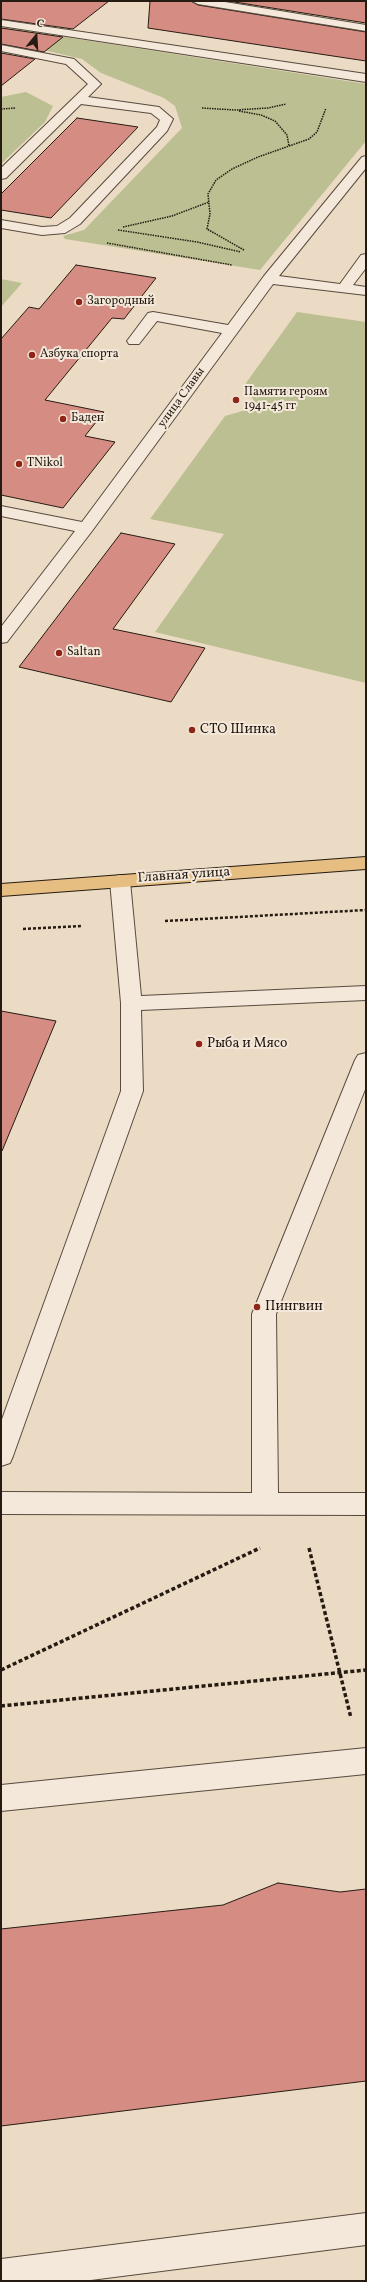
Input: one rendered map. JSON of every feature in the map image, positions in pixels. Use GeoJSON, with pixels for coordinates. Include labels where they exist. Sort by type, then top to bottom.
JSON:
{"type":"FeatureCollection","features":[{"type":"Feature","properties":{"kind":"main road","name":"Главная улица"},"geometry":{"type":"LineString","coordinates":[[1,890],[366,862]]}},
{"type":"Feature","properties":{"kind":"street"},"geometry":{"type":"LineString","coordinates":[[198,1],[366,28]]}},
{"type":"Feature","properties":{"kind":"street"},"geometry":{"type":"LineString","coordinates":[[1,23],[366,78]]}},
{"type":"Feature","properties":{"kind":"street"},"geometry":{"type":"LineString","coordinates":[[1,48],[70,61],[95,84],[1,175]]}},
{"type":"Feature","properties":{"kind":"street"},"geometry":{"type":"LineString","coordinates":[[1,224],[42,231],[60,230],[75,221],[163,128],[167,119],[155,110],[80,100]]}},
{"type":"Feature","properties":{"kind":"street","name":"улица Славы"},"geometry":{"type":"LineString","coordinates":[[1,638],[86,528],[274,273],[366,160]]}},
{"type":"Feature","properties":{"kind":"street"},"geometry":{"type":"LineString","coordinates":[[344,288],[366,258]]}},
{"type":"Feature","properties":{"kind":"street"},"geometry":{"type":"LineString","coordinates":[[274,273],[344,288],[366,291]]}},
{"type":"Feature","properties":{"kind":"street"},"geometry":{"type":"LineString","coordinates":[[134,341],[154,316],[232,330]]}},
{"type":"Feature","properties":{"kind":"street"},"geometry":{"type":"LineString","coordinates":[[1,511],[86,528]]}},
{"type":"Feature","properties":{"kind":"street"},"geometry":{"type":"LineString","coordinates":[[1,1456],[130,1101],[133,1082],[131,1003],[120,881]]}},
{"type":"Feature","properties":{"kind":"street"},"geometry":{"type":"LineString","coordinates":[[131,1003],[366,993]]}},
{"type":"Feature","properties":{"kind":"street"},"geometry":{"type":"LineString","coordinates":[[265,1504],[264,1314],[366,1060]]}},
{"type":"Feature","properties":{"kind":"street"},"geometry":{"type":"LineString","coordinates":[[1,1503],[366,1504]]}},
{"type":"Feature","properties":{"kind":"street"},"geometry":{"type":"LineString","coordinates":[[1,1798],[364,1761]]}},
{"type":"Feature","properties":{"kind":"street"},"geometry":{"type":"LineString","coordinates":[[1,2275],[366,2229]]}},
{"type":"Feature","properties":{"kind":"path"},"geometry":{"type":"LineString","coordinates":[[235,110],[268,108],[288,103]]}},
{"type":"Feature","properties":{"kind":"path"},"geometry":{"type":"LineString","coordinates":[[274,273],[253,254],[207,229],[210,214],[208,194],[216,180],[232,169],[308,139],[317,132],[325,109],[330,105]]}},
{"type":"Feature","properties":{"kind":"path"},"geometry":{"type":"LineString","coordinates":[[198,107],[235,110],[261,115],[275,121],[287,134],[290,146]]}},
{"type":"Feature","properties":{"kind":"path"},"geometry":{"type":"LineString","coordinates":[[108,229],[172,216],[209,202]]}},
{"type":"Feature","properties":{"kind":"path"},"geometry":{"type":"LineString","coordinates":[[60,230],[108,229],[176,238],[253,254]]}},
{"type":"Feature","properties":{"kind":"path"},"geometry":{"type":"LineString","coordinates":[[42,231],[274,273]]}},
{"type":"Feature","properties":{"kind":"path"},"geometry":{"type":"LineString","coordinates":[[16,930],[366,910]]}},
{"type":"Feature","properties":{"kind":"path"},"geometry":{"type":"LineString","coordinates":[[298,1504],[340,1673],[364,1761]]}},
{"type":"Feature","properties":{"kind":"path"},"geometry":{"type":"LineString","coordinates":[[1,1670],[304,1528]]}},
{"type":"Feature","properties":{"kind":"path"},"geometry":{"type":"LineString","coordinates":[[1,1706],[366,1670]]}},
{"type":"Feature","properties":{"kind":"green space"},"geometry":{"type":"Polygon","coordinates":[[[1,27],[366,84],[366,141],[260,270],[65,239],[63,236],[84,230],[182,128],[175,106],[164,98],[101,73],[82,59],[1,40],[1,27]]]}},
{"type":"Feature","properties":{"kind":"green space"},"geometry":{"type":"Polygon","coordinates":[[[26,92],[53,106],[45,122],[1,164],[1,97],[26,92]]]}},
{"type":"Feature","properties":{"kind":"green space"},"geometry":{"type":"Polygon","coordinates":[[[1,279],[22,283],[1,307],[1,279]]]}},
{"type":"Feature","properties":{"kind":"green space"},"geometry":{"type":"Polygon","coordinates":[[[297,312],[366,322],[366,683],[155,632],[224,534],[150,519],[225,416],[256,407],[246,383],[297,312]]]}},
{"type":"Feature","properties":{"kind":"building"},"geometry":{"type":"Polygon","coordinates":[[[1,1],[109,1],[73,29],[1,19],[1,1]]]}},
{"type":"Feature","properties":{"kind":"building"},"geometry":{"type":"Polygon","coordinates":[[[150,1],[191,1],[198,5],[366,32],[366,61],[148,28],[150,1]]]}},
{"type":"Feature","properties":{"kind":"building"},"geometry":{"type":"Polygon","coordinates":[[[228,1],[366,1],[366,23],[228,1]]]}},
{"type":"Feature","properties":{"kind":"building"},"geometry":{"type":"Polygon","coordinates":[[[1,28],[63,37],[44,52],[1,44],[1,28]]]}},
{"type":"Feature","properties":{"kind":"building"},"geometry":{"type":"Polygon","coordinates":[[[1,53],[35,59],[1,86],[1,53]]]}},
{"type":"Feature","properties":{"kind":"building"},"geometry":{"type":"Polygon","coordinates":[[[77,118],[138,127],[51,218],[1,210],[1,194],[77,118]]]}},
{"type":"Feature","properties":{"kind":"building"},"geometry":{"type":"Polygon","coordinates":[[[76,265],[156,278],[124,319],[112,318],[45,400],[104,412],[85,436],[115,442],[63,508],[1,495],[1,339],[29,307],[39,309],[76,265]]]}},
{"type":"Feature","properties":{"kind":"building"},"geometry":{"type":"Polygon","coordinates":[[[121,533],[175,544],[113,629],[205,648],[171,702],[19,667],[121,533]]]}},
{"type":"Feature","properties":{"kind":"building"},"geometry":{"type":"Polygon","coordinates":[[[1,1011],[56,1021],[2,1151],[1,1151],[1,1011]]]}},
{"type":"Feature","properties":{"kind":"building"},"geometry":{"type":"Polygon","coordinates":[[[278,1883],[340,1892],[366,1889],[366,2081],[1,2126],[1,1929],[223,1905],[278,1883]]]}},
{"type":"Feature","properties":{"kind":"place","name":"Загородный"},"geometry":{"type":"Point","coordinates":[79,302]}},
{"type":"Feature","properties":{"kind":"place","name":"Азбука спорта"},"geometry":{"type":"Point","coordinates":[32,355]}},
{"type":"Feature","properties":{"kind":"place","name":"Памяти героям 1941-45 гг"},"geometry":{"type":"Point","coordinates":[236,400]}},
{"type":"Feature","properties":{"kind":"place","name":"Баден"},"geometry":{"type":"Point","coordinates":[63,419]}},
{"type":"Feature","properties":{"kind":"place","name":"ТNikol"},"geometry":{"type":"Point","coordinates":[19,464]}},
{"type":"Feature","properties":{"kind":"place","name":"Saltan"},"geometry":{"type":"Point","coordinates":[59,653]}},
{"type":"Feature","properties":{"kind":"place","name":"СТО Шинка"},"geometry":{"type":"Point","coordinates":[192,730]}},
{"type":"Feature","properties":{"kind":"place","name":"Рыба и Мясо"},"geometry":{"type":"Point","coordinates":[199,1044]}},
{"type":"Feature","properties":{"kind":"place","name":"Пингвин"},"geometry":{"type":"Point","coordinates":[257,1307]}}]}
